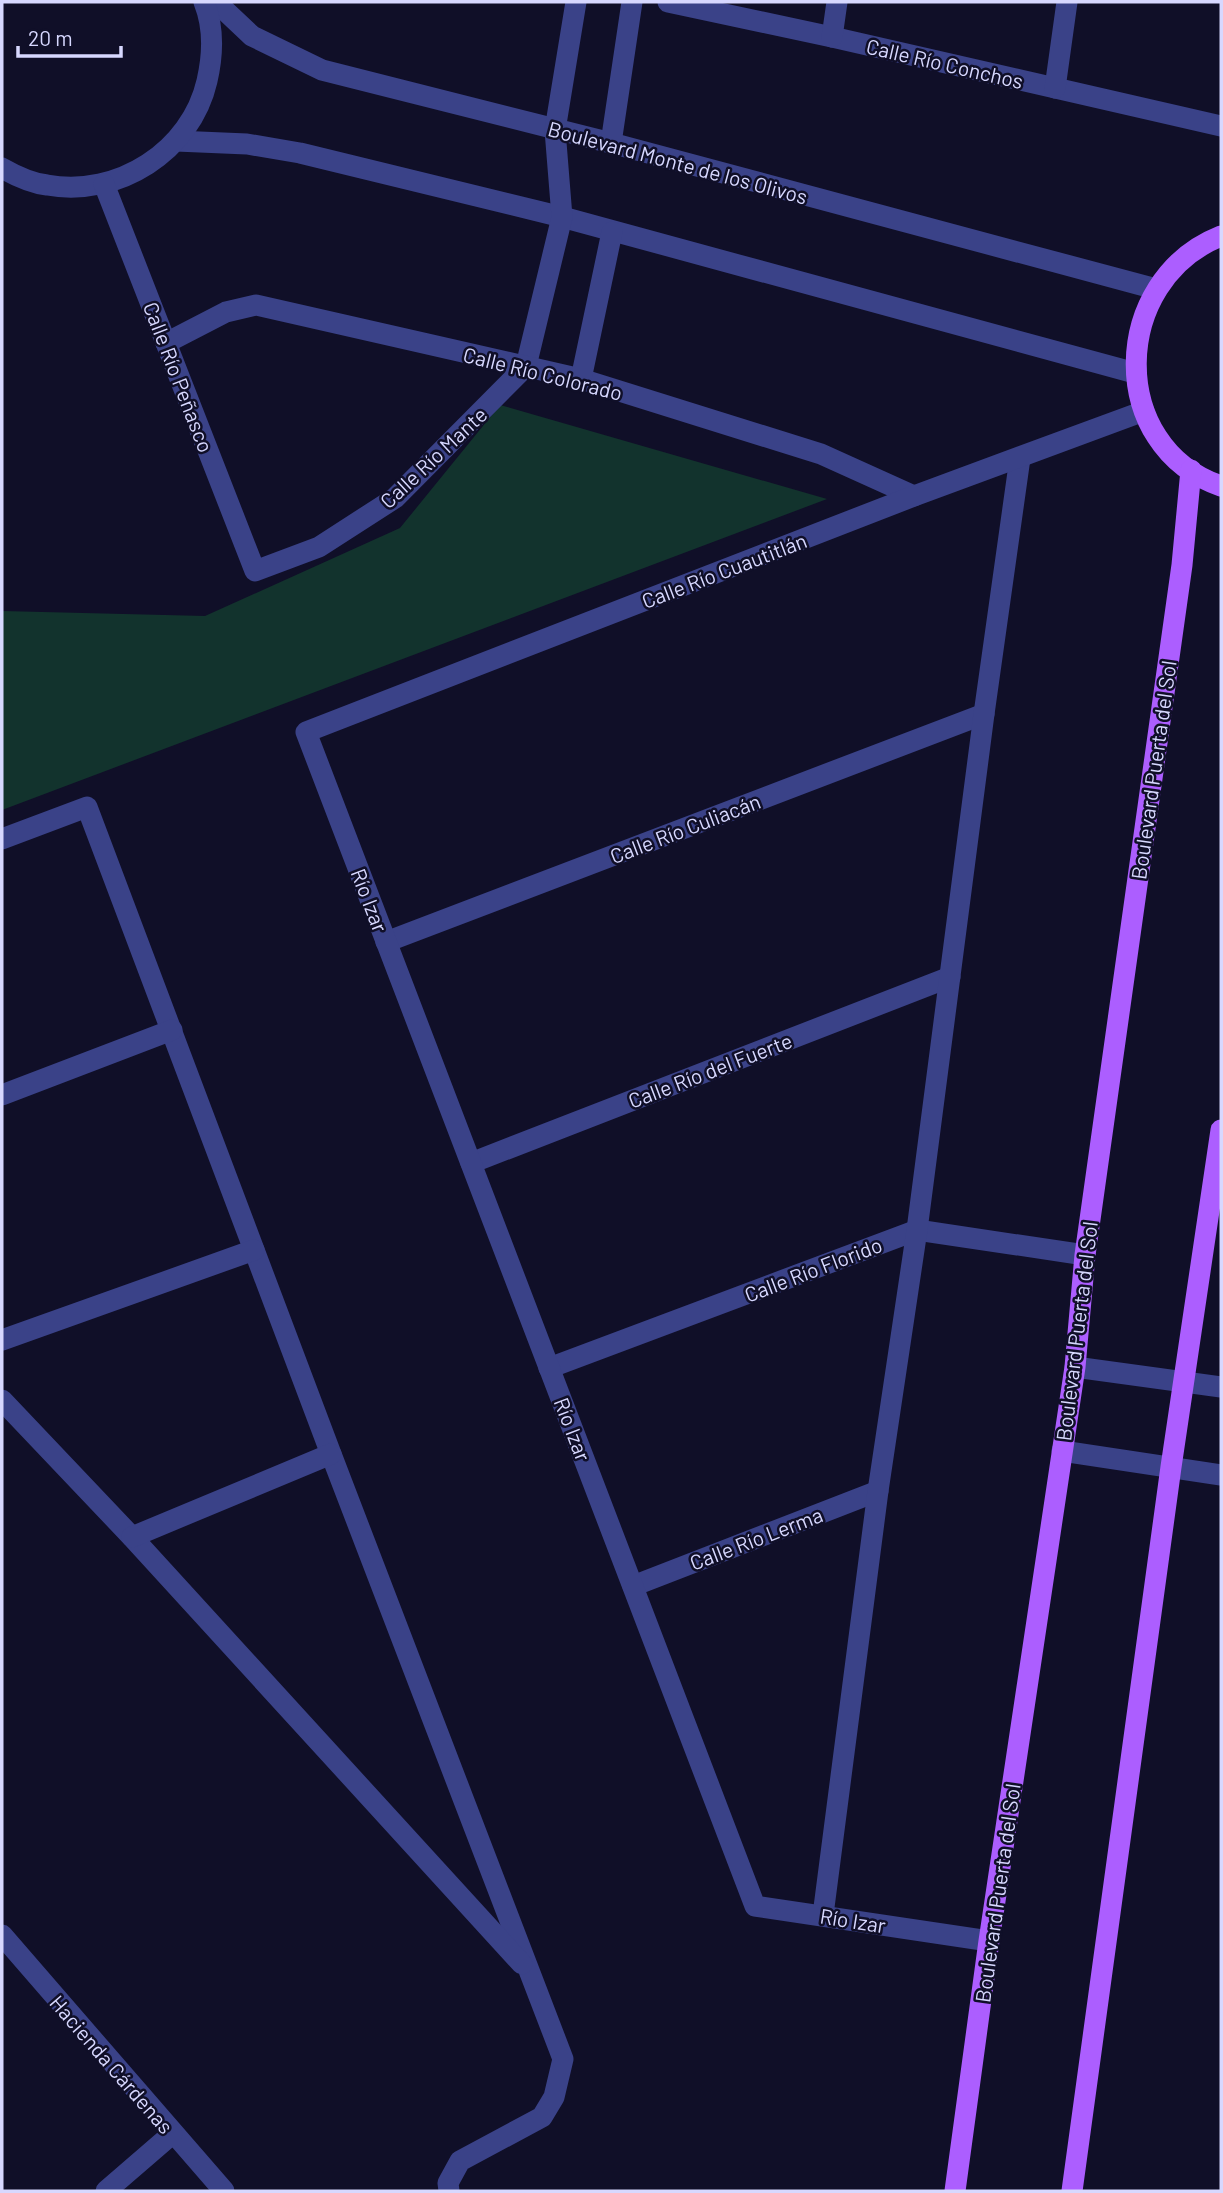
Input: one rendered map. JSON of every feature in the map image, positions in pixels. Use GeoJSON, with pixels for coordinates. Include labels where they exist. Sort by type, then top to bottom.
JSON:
{"type":"FeatureCollection","features":[{"type":"Feature","properties":{"kind":"main road"},"geometry":{"type":"LineString","coordinates":[[1220,230],[1185,257],[1156,289],[1141,320],[1135,373],[1144,411],[1160,439],[1176,458],[1191,470],[1221,486]]}},
{"type":"Feature","properties":{"kind":"main road","name":"Boulevard Puerta del Sol"},"geometry":{"type":"LineString","coordinates":[[955,2191],[989,1941],[1075,1367],[1085,1255],[1182,565],[1191,470]]}},
{"type":"Feature","properties":{"kind":"main road"},"geometry":{"type":"LineString","coordinates":[[1072,2191],[1171,1467],[1221,1130]]}},
{"type":"Feature","properties":{"kind":"street"},"geometry":{"type":"LineString","coordinates":[[2,168],[48,186],[76,187],[104,184],[131,174],[155,160],[176,141],[193,118],[205,92],[211,65],[212,37],[204,2]]}},
{"type":"Feature","properties":{"kind":"street","name":"Boulevard Monte de los Olivos"},"geometry":{"type":"LineString","coordinates":[[216,2],[252,36],[322,70],[611,143],[1156,289]]}},
{"type":"Feature","properties":{"kind":"street"},"geometry":{"type":"LineString","coordinates":[[526,366],[562,217],[555,130],[576,2]]}},
{"type":"Feature","properties":{"kind":"street"},"geometry":{"type":"LineString","coordinates":[[611,143],[632,2]]}},
{"type":"Feature","properties":{"kind":"street","name":"Calle Río Conchos"},"geometry":{"type":"LineString","coordinates":[[668,2],[1221,126]]}},
{"type":"Feature","properties":{"kind":"street"},"geometry":{"type":"LineString","coordinates":[[832,37],[837,2]]}},
{"type":"Feature","properties":{"kind":"street"},"geometry":{"type":"LineString","coordinates":[[1055,88],[1067,2]]}},
{"type":"Feature","properties":{"kind":"street"},"geometry":{"type":"LineString","coordinates":[[176,141],[247,144],[300,153],[562,217],[1135,373]]}},
{"type":"Feature","properties":{"kind":"street","name":"Calle Río Peñasco"},"geometry":{"type":"LineString","coordinates":[[104,184],[255,571]]}},
{"type":"Feature","properties":{"kind":"street"},"geometry":{"type":"LineString","coordinates":[[581,379],[612,232]]}},
{"type":"Feature","properties":{"kind":"street","name":"Calle Río Colorado"},"geometry":{"type":"LineString","coordinates":[[166,343],[226,312],[256,305],[581,379],[821,453],[914,496]]}},
{"type":"Feature","properties":{"kind":"street","name":"Calle Río Mante"},"geometry":{"type":"LineString","coordinates":[[255,571],[318,547],[395,498],[526,366]]}},
{"type":"Feature","properties":{"kind":"street","name":"Calle Río Cuautitlán"},"geometry":{"type":"LineString","coordinates":[[306,732],[914,496],[1144,411]]}},
{"type":"Feature","properties":{"kind":"street"},"geometry":{"type":"LineString","coordinates":[[822,1915],[1020,458]]}},
{"type":"Feature","properties":{"kind":"street","name":"Calle Río Culiacán"},"geometry":{"type":"LineString","coordinates":[[386,942],[984,715]]}},
{"type":"Feature","properties":{"kind":"street","name":"Río Izar"},"geometry":{"type":"LineString","coordinates":[[306,732],[755,1906],[989,1941]]}},
{"type":"Feature","properties":{"kind":"street"},"geometry":{"type":"LineString","coordinates":[[2,839],[87,807],[563,2059],[554,2097],[542,2116],[460,2161],[448,2183],[449,2191]]}},
{"type":"Feature","properties":{"kind":"street","name":"Calle Río del Fuerte"},"geometry":{"type":"LineString","coordinates":[[471,1163],[950,977]]}},
{"type":"Feature","properties":{"kind":"street"},"geometry":{"type":"LineString","coordinates":[[2,1095],[172,1030]]}},
{"type":"Feature","properties":{"kind":"street","name":"Calle Río Florido"},"geometry":{"type":"LineString","coordinates":[[550,1368],[917,1230],[1085,1255]]}},
{"type":"Feature","properties":{"kind":"street"},"geometry":{"type":"LineString","coordinates":[[2,1340],[254,1250]]}},
{"type":"Feature","properties":{"kind":"street"},"geometry":{"type":"LineString","coordinates":[[1075,1367],[1221,1387]]}},
{"type":"Feature","properties":{"kind":"street"},"geometry":{"type":"LineString","coordinates":[[2,1400],[132,1537],[530,1973]]}},
{"type":"Feature","properties":{"kind":"street"},"geometry":{"type":"LineString","coordinates":[[1062,1451],[1221,1475]]}},
{"type":"Feature","properties":{"kind":"street"},"geometry":{"type":"LineString","coordinates":[[132,1537],[331,1454]]}},
{"type":"Feature","properties":{"kind":"street","name":"Calle Río Lerma"},"geometry":{"type":"LineString","coordinates":[[633,1586],[878,1491]]}},
{"type":"Feature","properties":{"kind":"street","name":"Hacienda Cárdenas"},"geometry":{"type":"LineString","coordinates":[[2,1937],[224,2191]]}},
{"type":"Feature","properties":{"kind":"street"},"geometry":{"type":"LineString","coordinates":[[106,2191],[172,2134]]}},
{"type":"Feature","properties":{"kind":"green space"},"geometry":{"type":"Polygon","coordinates":[[[500,405],[827,499],[2,810],[2,611],[205,616],[400,528],[500,405]]]}}]}
